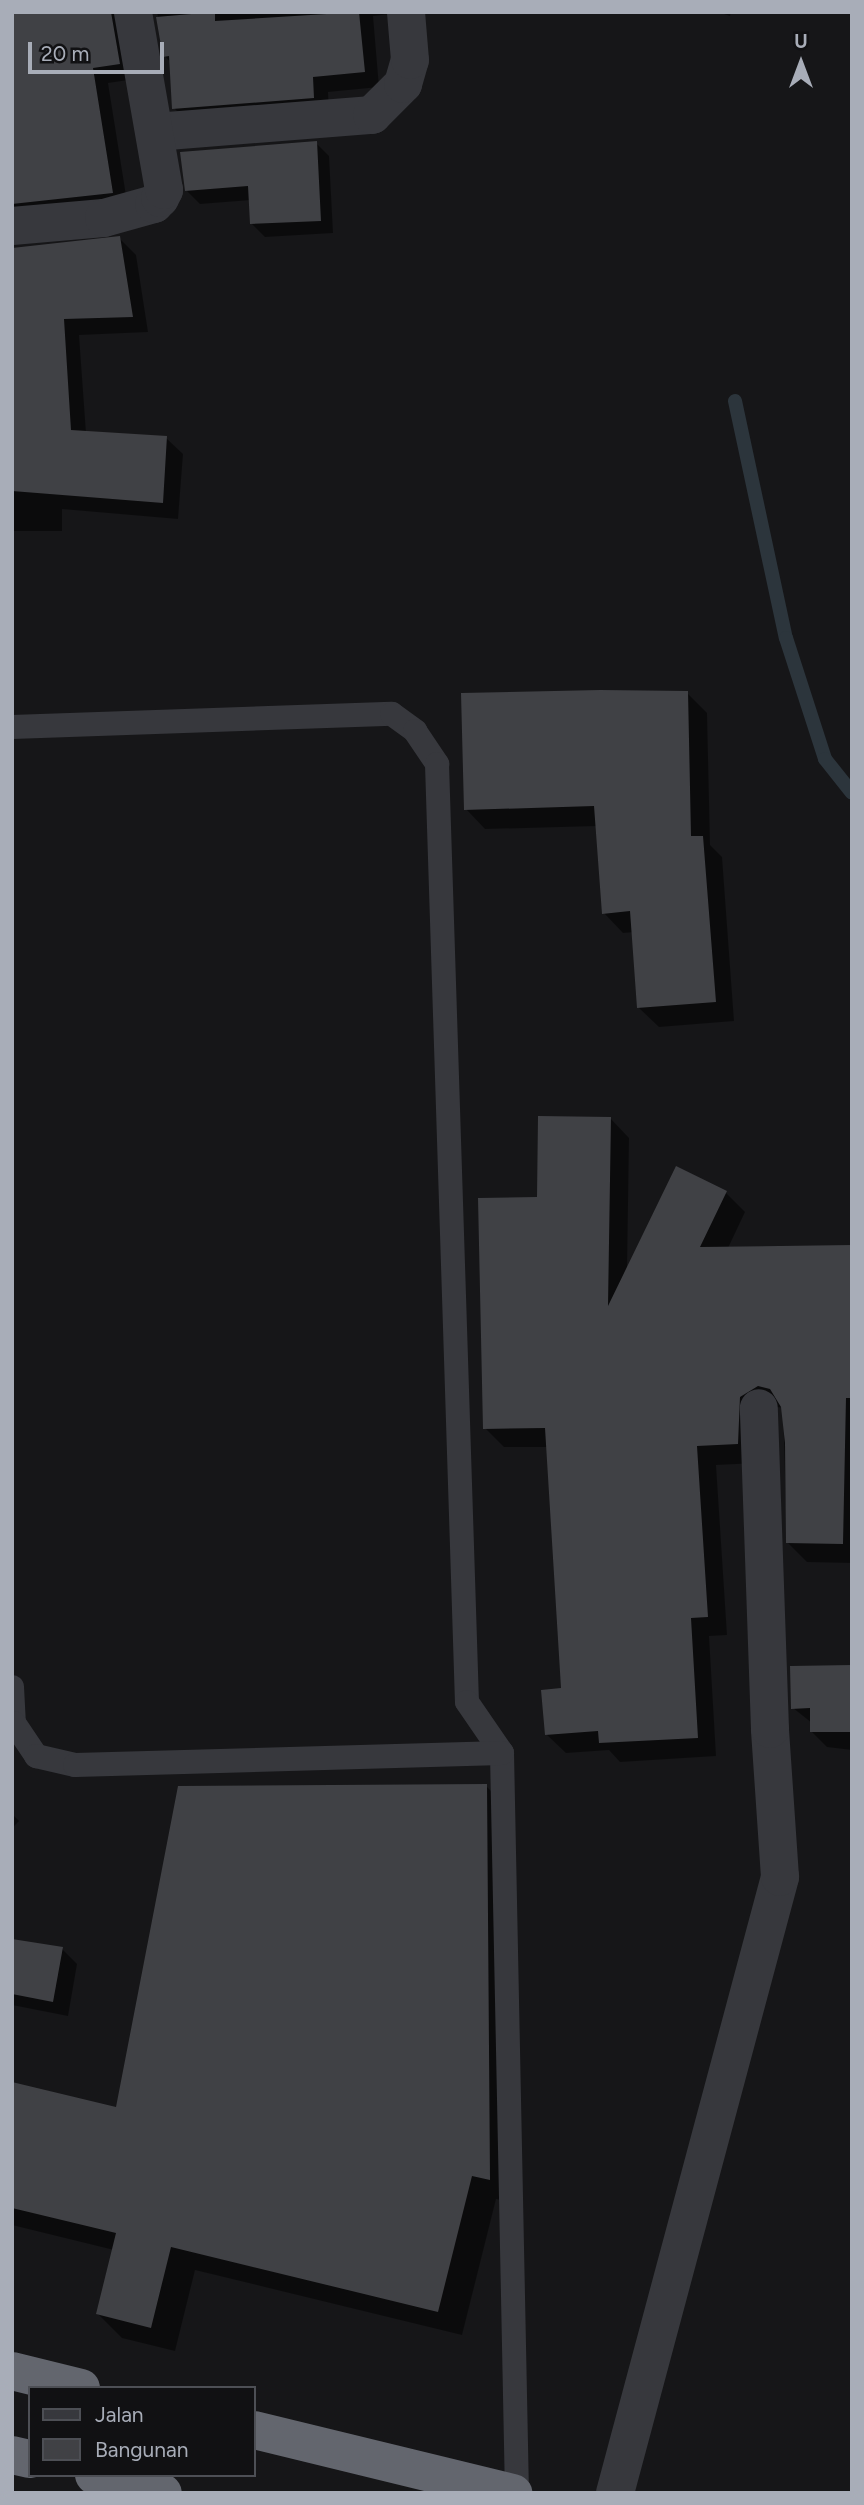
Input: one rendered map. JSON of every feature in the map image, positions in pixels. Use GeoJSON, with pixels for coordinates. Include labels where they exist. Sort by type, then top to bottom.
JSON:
{"type":"FeatureCollection","features":[{"type":"Feature","properties":{"kind":"highway"},"geometry":{"type":"LineString","coordinates":[[12,2371],[73,2386]]}},
{"type":"Feature","properties":{"kind":"highway"},"geometry":{"type":"LineString","coordinates":[[256,2430],[515,2493]]}},
{"type":"Feature","properties":{"kind":"highway"},"geometry":{"type":"LineString","coordinates":[[102,2477],[163,2493]]}},
{"type":"Feature","properties":{"kind":"street"},"geometry":{"type":"LineString","coordinates":[[12,226],[104,218],[154,204],[164,190],[133,12]]}},
{"type":"Feature","properties":{"kind":"street"},"geometry":{"type":"LineString","coordinates":[[155,132],[372,114],[403,84],[410,60],[406,12]]}},
{"type":"Feature","properties":{"kind":"street"},"geometry":{"type":"LineString","coordinates":[[615,2493],[780,1877],[770,1729],[759,1408]]}},
{"type":"Feature","properties":{"kind":"lane"},"geometry":{"type":"LineString","coordinates":[[12,727],[392,714],[415,731],[437,764],[467,1702],[502,1753],[515,2493]]}},
{"type":"Feature","properties":{"kind":"lane"},"geometry":{"type":"LineString","coordinates":[[12,1687],[13,1723],[36,1756],[75,1765],[502,1753]]}},
{"type":"Feature","properties":{"kind":"building"},"geometry":{"type":"Polygon","coordinates":[[[12,12],[111,12],[120,64],[93,68],[113,193],[12,204],[12,12]]]}},
{"type":"Feature","properties":{"kind":"building"},"geometry":{"type":"Polygon","coordinates":[[[215,12],[215,21],[359,12],[365,72],[313,77],[314,98],[172,109],[169,56],[163,57],[156,17],[215,12]]]}},
{"type":"Feature","properties":{"kind":"building"},"geometry":{"type":"Polygon","coordinates":[[[317,141],[321,221],[250,224],[248,186],[185,191],[180,152],[317,141]]]}},
{"type":"Feature","properties":{"kind":"building"},"geometry":{"type":"Polygon","coordinates":[[[120,236],[133,317],[64,319],[71,430],[167,436],[163,503],[12,491],[12,248],[120,236]]]}},
{"type":"Feature","properties":{"kind":"building"},"geometry":{"type":"Polygon","coordinates":[[[688,691],[691,836],[703,836],[716,1002],[637,1008],[630,911],[602,914],[594,806],[464,810],[461,693],[688,691]]]}},
{"type":"Feature","properties":{"kind":"building"},"geometry":{"type":"Polygon","coordinates":[[[538,1116],[611,1117],[608,1306],[676,1166],[727,1191],[700,1247],[852,1245],[852,1398],[846,1398],[843,1544],[786,1543],[785,1443],[781,1407],[770,1389],[758,1386],[740,1397],[738,1444],[697,1446],[708,1617],[691,1618],[698,1738],[599,1743],[598,1731],[545,1735],[541,1690],[561,1688],[545,1428],[483,1429],[478,1198],[537,1197],[538,1116]]]}},
{"type":"Feature","properties":{"kind":"building"},"geometry":{"type":"Polygon","coordinates":[[[852,1665],[852,1732],[810,1732],[810,1708],[791,1709],[790,1666],[852,1665]]]}},
{"type":"Feature","properties":{"kind":"building"},"geometry":{"type":"Polygon","coordinates":[[[487,1784],[490,2180],[472,2176],[438,2312],[171,2247],[151,2328],[96,2314],[116,2233],[12,2208],[12,2082],[116,2107],[178,1786],[487,1784]]]}},
{"type":"Feature","properties":{"kind":"building"},"geometry":{"type":"Polygon","coordinates":[[[12,1939],[63,1947],[53,2002],[12,1994],[12,1939]]]}},
{"type":"Feature","properties":{"kind":"waterway"},"geometry":{"type":"LineString","coordinates":[[735,401],[786,638],[825,759],[852,793]]}}]}
